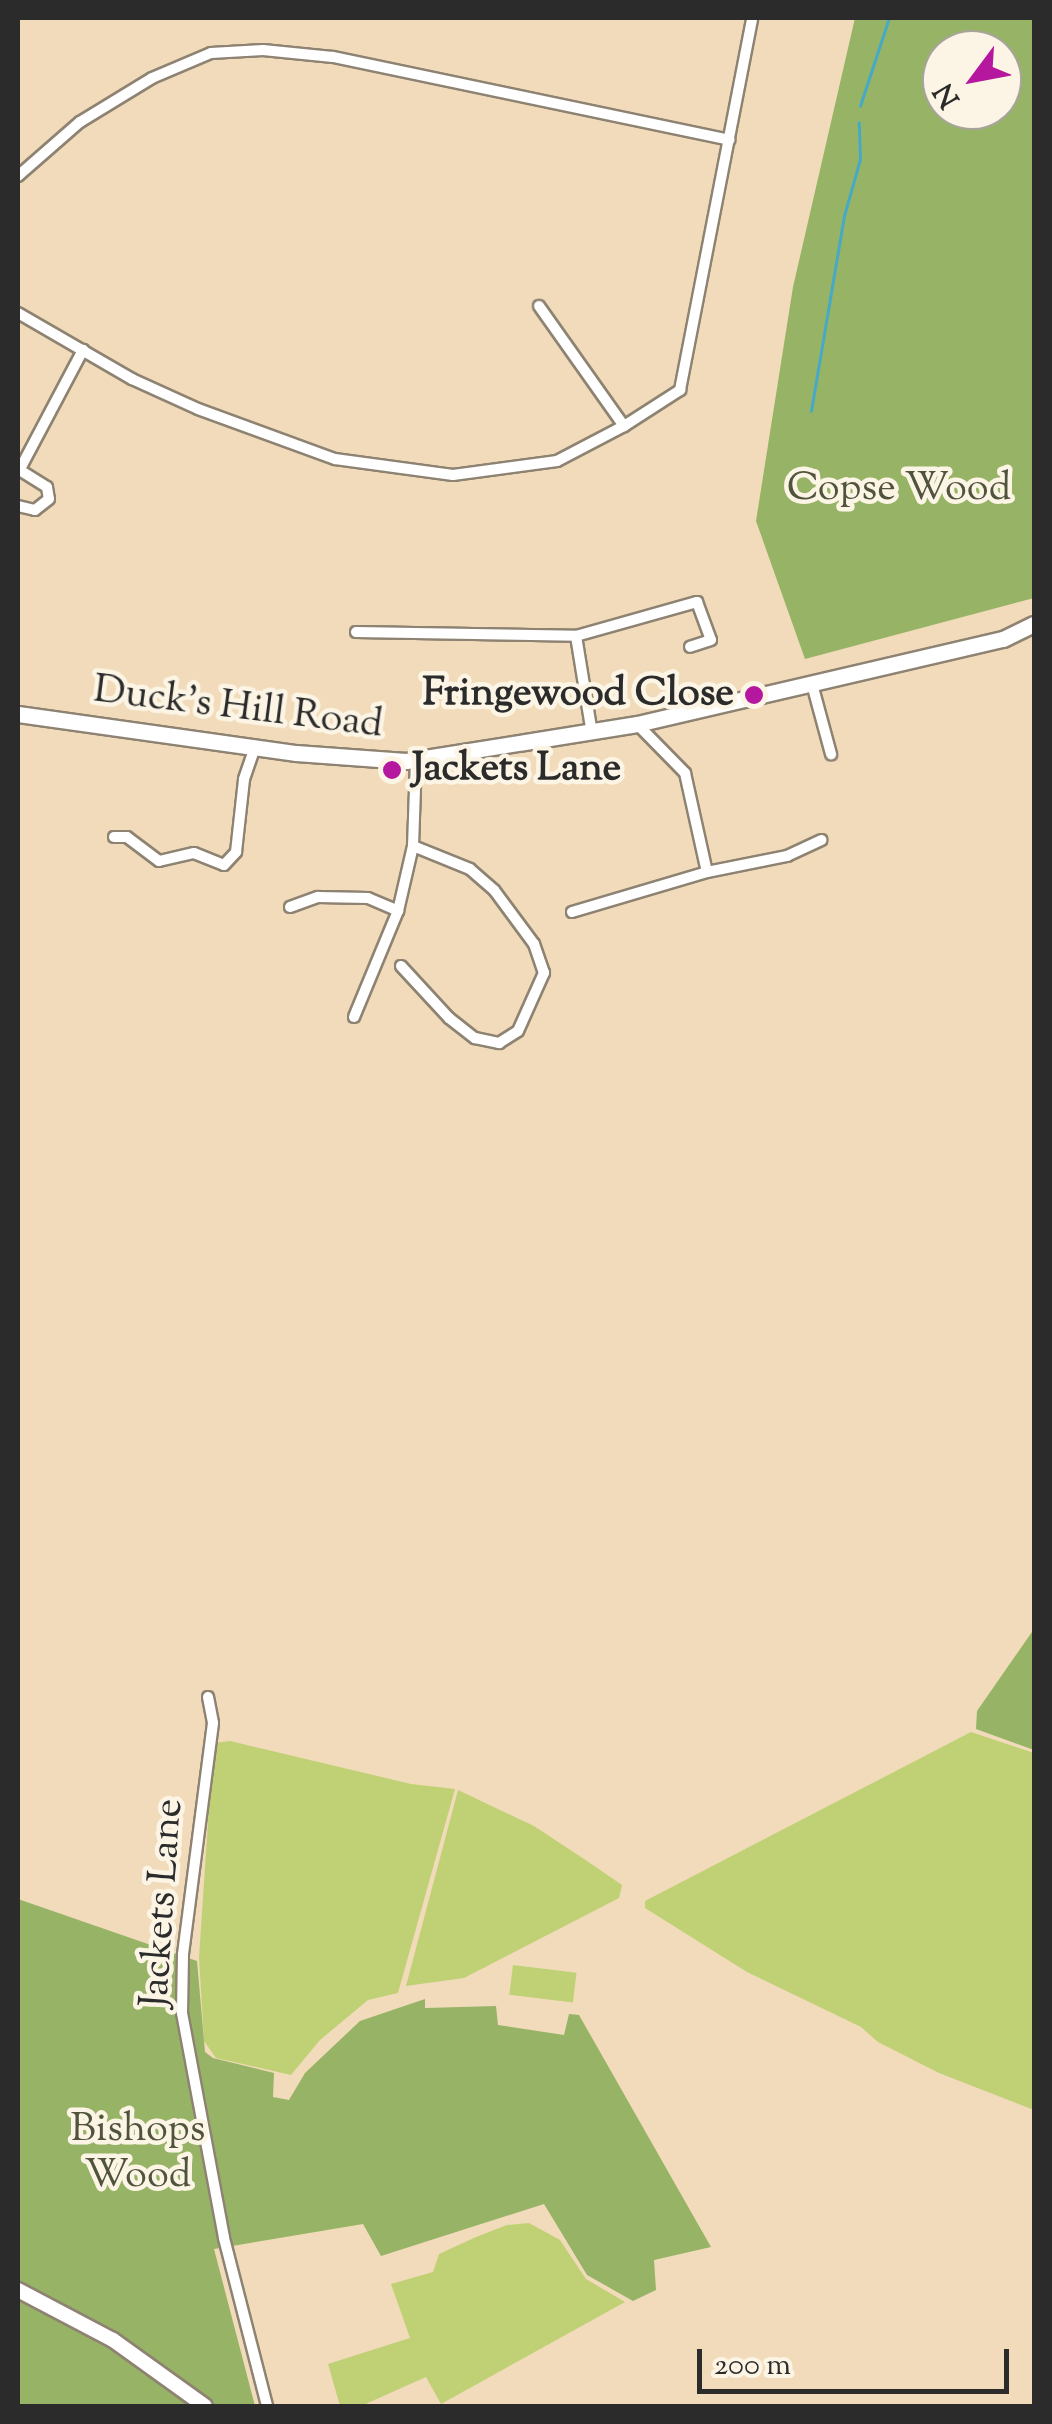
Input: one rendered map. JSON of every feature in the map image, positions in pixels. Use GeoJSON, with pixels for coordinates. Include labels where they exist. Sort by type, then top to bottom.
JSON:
{"type":"FeatureCollection","features":[{"type":"Feature","properties":{"kind":"main road","name":"Duck's Hill Road"},"geometry":{"type":"LineString","coordinates":[[18,714],[254,747],[416,759],[592,734],[1003,639],[1034,624]]}},
{"type":"Feature","properties":{"kind":"street"},"geometry":{"type":"LineString","coordinates":[[18,312],[132,378],[268,438],[335,459],[454,475],[557,460],[624,426],[680,390],[752,18]]}},
{"type":"Feature","properties":{"kind":"street"},"geometry":{"type":"LineString","coordinates":[[18,176],[80,122],[152,78],[211,53],[263,50],[333,58],[729,140]]}},
{"type":"Feature","properties":{"kind":"street"},"geometry":{"type":"LineString","coordinates":[[538,306],[624,426]]}},
{"type":"Feature","properties":{"kind":"street"},"geometry":{"type":"LineString","coordinates":[[18,506],[35,510],[50,499],[48,487],[19,469],[83,350]]}},
{"type":"Feature","properties":{"kind":"street"},"geometry":{"type":"LineString","coordinates":[[356,632],[576,636],[697,602],[711,640],[690,647]]}},
{"type":"Feature","properties":{"kind":"street"},"geometry":{"type":"LineString","coordinates":[[576,636],[592,734]]}},
{"type":"Feature","properties":{"kind":"street"},"geometry":{"type":"LineString","coordinates":[[812,684],[831,754]]}},
{"type":"Feature","properties":{"kind":"street"},"geometry":{"type":"LineString","coordinates":[[637,724],[685,772],[707,872]]}},
{"type":"Feature","properties":{"kind":"street"},"geometry":{"type":"LineString","coordinates":[[114,837],[127,837],[159,860],[194,852],[224,866],[236,852],[244,779],[254,747]]}},
{"type":"Feature","properties":{"kind":"street"},"geometry":{"type":"LineString","coordinates":[[354,1017],[398,911],[413,846],[416,759]]}},
{"type":"Feature","properties":{"kind":"street"},"geometry":{"type":"LineString","coordinates":[[572,912],[707,872],[788,856],[821,840]]}},
{"type":"Feature","properties":{"kind":"street"},"geometry":{"type":"LineString","coordinates":[[401,966],[449,1018],[475,1038],[499,1042],[518,1031],[544,973],[534,944],[494,890],[470,870],[413,846]]}},
{"type":"Feature","properties":{"kind":"street"},"geometry":{"type":"LineString","coordinates":[[290,907],[318,898],[368,898],[398,911]]}},
{"type":"Feature","properties":{"kind":"street","name":"Jackets Lane"},"geometry":{"type":"LineString","coordinates":[[208,1697],[213,1722],[183,1955],[182,2014],[224,2238],[267,2406]]}},
{"type":"Feature","properties":{"kind":"street"},"geometry":{"type":"LineString","coordinates":[[18,2290],[114,2340],[205,2406]]}},
{"type":"Feature","properties":{"kind":"green space","name":"Copse Wood"},"geometry":{"type":"Polygon","coordinates":[[[855,18],[1034,18],[1034,598],[805,659],[756,521],[793,287],[855,18]]]}},
{"type":"Feature","properties":{"kind":"green space"},"geometry":{"type":"Polygon","coordinates":[[[1034,1629],[1034,1750],[976,1729],[977,1711],[1034,1629]]]}},
{"type":"Feature","properties":{"kind":"green space"},"geometry":{"type":"Polygon","coordinates":[[[971,1732],[1034,1753],[1034,2110],[939,2073],[878,2042],[861,2027],[747,1972],[645,1908],[645,1901],[971,1732]]]}},
{"type":"Feature","properties":{"kind":"green space"},"geometry":{"type":"Polygon","coordinates":[[[230,1741],[411,1784],[455,1789],[398,1993],[368,2000],[320,2040],[291,2075],[216,2058],[204,2041],[199,1958],[209,1807],[215,1743],[230,1741]]]}},
{"type":"Feature","properties":{"kind":"green space"},"geometry":{"type":"Polygon","coordinates":[[[458,1790],[534,1826],[587,1861],[622,1885],[619,1898],[464,1978],[406,1986],[458,1790]]]}},
{"type":"Feature","properties":{"kind":"green space","name":"Bishops Wood"},"geometry":{"type":"Polygon","coordinates":[[[18,1899],[197,1961],[205,2052],[213,2058],[274,2073],[273,2097],[289,2100],[305,2073],[360,2021],[425,1999],[425,2008],[496,2006],[498,2025],[564,2035],[569,2014],[579,2015],[711,2247],[654,2260],[656,2290],[633,2301],[587,2275],[544,2204],[381,2256],[363,2224],[214,2249],[255,2406],[18,2406],[18,1899]]]}},
{"type":"Feature","properties":{"kind":"green space"},"geometry":{"type":"Polygon","coordinates":[[[513,1965],[577,1973],[573,2003],[509,1995],[513,1965]]]}},
{"type":"Feature","properties":{"kind":"green space"},"geometry":{"type":"Polygon","coordinates":[[[529,2223],[560,2240],[586,2279],[625,2302],[441,2404],[426,2377],[361,2406],[340,2406],[328,2364],[410,2338],[391,2284],[433,2272],[439,2254],[476,2237],[507,2225],[529,2223]]]}},
{"type":"Feature","properties":{"kind":"waterway"},"geometry":{"type":"LineString","coordinates":[[860,106],[889,18]]}},
{"type":"Feature","properties":{"kind":"waterway"},"geometry":{"type":"LineString","coordinates":[[811,411],[844,216],[860,159],[859,123]]}},
{"type":"Feature","properties":{"kind":"place","name":"Fringewood Close"},"geometry":{"type":"Point","coordinates":[754,695]}},
{"type":"Feature","properties":{"kind":"place","name":"Jackets Lane"},"geometry":{"type":"Point","coordinates":[392,770]}}]}
